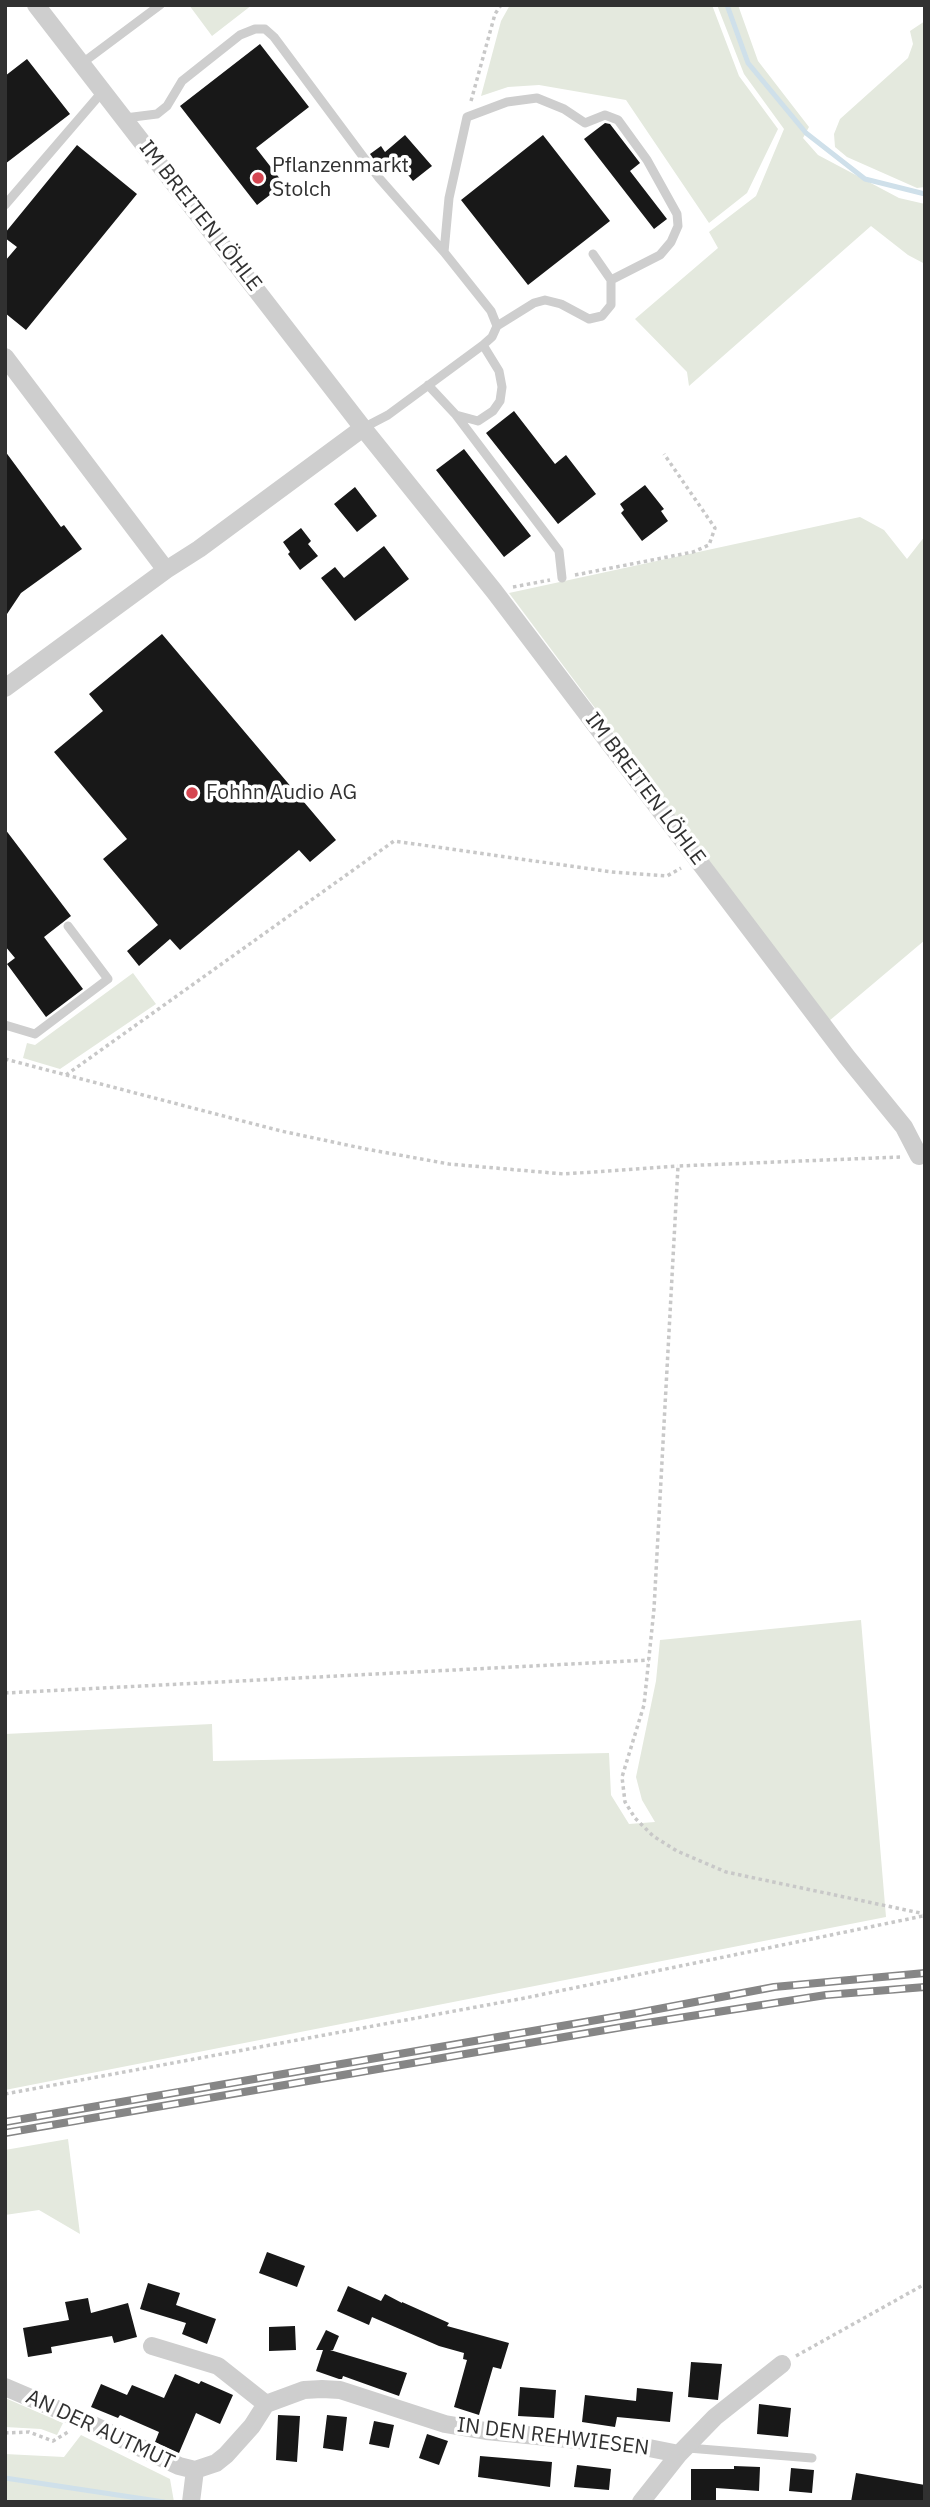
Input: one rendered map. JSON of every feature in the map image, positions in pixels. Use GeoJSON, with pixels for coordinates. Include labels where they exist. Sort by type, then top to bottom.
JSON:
{"type":"FeatureCollection","features":[{"type":"Feature","properties":{"kind":"street","name":"IM BREITEN LÖHLE"},"geometry":{"type":"LineString","coordinates":[[36,5],[363,428],[494,591],[847,1057],[904,1127],[919,1156]]}},
{"type":"Feature","properties":{"kind":"street"},"geometry":{"type":"LineString","coordinates":[[5,357],[166,570]]}},
{"type":"Feature","properties":{"kind":"street"},"geometry":{"type":"LineString","coordinates":[[8,681],[166,570],[199,550],[363,428]]}},
{"type":"Feature","properties":{"kind":"street"},"geometry":{"type":"LineString","coordinates":[[152,2346],[218,2365],[266,2404],[252,2426],[226,2455],[216,2463],[195,2470],[191,2498]]}},
{"type":"Feature","properties":{"kind":"street","name":"IN DEN REHWIESEN"},"geometry":{"type":"LineString","coordinates":[[641,2502],[682,2451],[734,2401],[782,2364]]}},
{"type":"Feature","properties":{"kind":"street","name":"AN DER AUTMUT"},"geometry":{"type":"LineString","coordinates":[[5,2387],[80,2418],[179,2466],[195,2470]]}},
{"type":"Feature","properties":{"kind":"street","name":"IN DEN REHWIESEN"},"geometry":{"type":"LineString","coordinates":[[266,2404],[304,2390],[340,2390],[445,2424],[486,2431],[682,2451]]}},
{"type":"Feature","properties":{"kind":"lane"},"geometry":{"type":"LineString","coordinates":[[81,64],[160,5]]}},
{"type":"Feature","properties":{"kind":"lane"},"geometry":{"type":"LineString","coordinates":[[125,118],[156,114],[167,106],[182,80],[240,34],[265,29],[274,37],[379,178],[444,251],[491,312],[497,326]]}},
{"type":"Feature","properties":{"kind":"lane"},"geometry":{"type":"LineString","coordinates":[[7,197],[103,91]]}},
{"type":"Feature","properties":{"kind":"lane"},"geometry":{"type":"LineString","coordinates":[[444,251],[449,198],[467,117],[507,102],[537,98],[564,109],[585,123],[605,115],[618,120],[647,160],[677,215],[678,226],[671,242],[660,255],[611,280]]}},
{"type":"Feature","properties":{"kind":"lane"},"geometry":{"type":"LineString","coordinates":[[363,428],[388,415],[483,345],[492,337],[497,326],[534,303],[545,300],[561,304],[589,319],[602,317],[611,305],[611,280],[593,254]]}},
{"type":"Feature","properties":{"kind":"lane"},"geometry":{"type":"LineString","coordinates":[[456,415],[478,421],[493,411],[500,401],[502,387],[499,371],[483,345]]}},
{"type":"Feature","properties":{"kind":"lane"},"geometry":{"type":"LineString","coordinates":[[428,385],[456,415],[559,551],[562,578]]}},
{"type":"Feature","properties":{"kind":"lane"},"geometry":{"type":"LineString","coordinates":[[5,1025],[35,1034],[108,979],[68,926]]}},
{"type":"Feature","properties":{"kind":"lane"},"geometry":{"type":"LineString","coordinates":[[682,2451],[812,2458]]}},
{"type":"Feature","properties":{"kind":"path"},"geometry":{"type":"LineString","coordinates":[[467,117],[495,14],[500,5]]}},
{"type":"Feature","properties":{"kind":"path"},"geometry":{"type":"LineString","coordinates":[[494,591],[693,552],[709,545],[715,528],[664,454]]}},
{"type":"Feature","properties":{"kind":"path"},"geometry":{"type":"LineString","coordinates":[[66,1075],[394,841],[612,872],[667,876],[698,857]]}},
{"type":"Feature","properties":{"kind":"path"},"geometry":{"type":"LineString","coordinates":[[5,1059],[281,1131],[449,1164],[564,1174],[678,1166],[919,1156]]}},
{"type":"Feature","properties":{"kind":"path"},"geometry":{"type":"LineString","coordinates":[[678,1166],[655,1595],[643,1705],[622,1777],[625,1802],[635,1818],[653,1836],[677,1851],[726,1872],[925,1915]]}},
{"type":"Feature","properties":{"kind":"path"},"geometry":{"type":"LineString","coordinates":[[5,1693],[649,1660]]}},
{"type":"Feature","properties":{"kind":"path"},"geometry":{"type":"LineString","coordinates":[[5,2094],[525,1998],[925,1915]]}},
{"type":"Feature","properties":{"kind":"path"},"geometry":{"type":"LineString","coordinates":[[782,2364],[925,2284]]}},
{"type":"Feature","properties":{"kind":"path"},"geometry":{"type":"LineString","coordinates":[[5,2433],[29,2432],[53,2441],[65,2436],[80,2418]]}},
{"type":"Feature","properties":{"kind":"shaded area"},"geometry":{"type":"Polygon","coordinates":[[[189,5],[252,5],[212,36],[189,5]]]}},
{"type":"Feature","properties":{"kind":"shaded area"},"geometry":{"type":"Polygon","coordinates":[[[510,5],[712,5],[739,76],[778,129],[747,193],[709,223],[626,100],[539,85],[508,87],[481,96],[501,21],[510,5]]]}},
{"type":"Feature","properties":{"kind":"shaded area"},"geometry":{"type":"Polygon","coordinates":[[[717,5],[738,5],[758,61],[809,127],[803,138],[818,155],[899,198],[925,204],[925,264],[908,255],[871,226],[689,386],[687,372],[635,319],[718,248],[709,232],[756,196],[784,129],[744,74],[717,5]]]}},
{"type":"Feature","properties":{"kind":"shaded area"},"geometry":{"type":"Polygon","coordinates":[[[925,21],[925,187],[917,188],[847,157],[835,147],[834,134],[840,119],[908,58],[913,44],[910,31],[925,21]]]}},
{"type":"Feature","properties":{"kind":"shaded area"},"geometry":{"type":"Polygon","coordinates":[[[860,517],[884,530],[907,559],[925,536],[925,940],[829,1021],[509,593],[860,517]]]}},
{"type":"Feature","properties":{"kind":"shaded area"},"geometry":{"type":"Polygon","coordinates":[[[133,973],[156,1004],[60,1069],[23,1058],[27,1043],[35,1045],[133,973]]]}},
{"type":"Feature","properties":{"kind":"shaded area"},"geometry":{"type":"Polygon","coordinates":[[[861,1620],[886,1917],[5,2090],[5,1734],[212,1724],[213,1761],[609,1753],[611,1795],[629,1824],[655,1822],[642,1800],[636,1777],[656,1681],[660,1640],[861,1620]]]}},
{"type":"Feature","properties":{"kind":"shaded area"},"geometry":{"type":"Polygon","coordinates":[[[68,2139],[80,2234],[39,2210],[5,2215],[5,2150],[68,2139]]]}},
{"type":"Feature","properties":{"kind":"shaded area"},"geometry":{"type":"Polygon","coordinates":[[[5,2398],[63,2423],[57,2435],[41,2429],[5,2427],[5,2398]]]}},
{"type":"Feature","properties":{"kind":"shaded area"},"geometry":{"type":"Polygon","coordinates":[[[81,2435],[170,2479],[174,2502],[5,2502],[5,2454],[64,2457],[81,2435]]]}},
{"type":"Feature","properties":{"kind":"building"},"geometry":{"type":"Polygon","coordinates":[[[260,44],[309,107],[256,148],[284,184],[257,205],[180,106],[260,44]]]}},
{"type":"Feature","properties":{"kind":"building"},"geometry":{"type":"Polygon","coordinates":[[[27,59],[70,114],[5,164],[5,76],[27,59]]]}},
{"type":"Feature","properties":{"kind":"building"},"geometry":{"type":"Polygon","coordinates":[[[605,123],[610,124],[640,163],[630,171],[667,219],[654,229],[584,139],[605,123]]]}},
{"type":"Feature","properties":{"kind":"building"},"geometry":{"type":"Polygon","coordinates":[[[405,135],[432,166],[413,181],[396,160],[382,171],[370,154],[381,146],[385,152],[405,135]]]}},
{"type":"Feature","properties":{"kind":"building"},"geometry":{"type":"Polygon","coordinates":[[[543,135],[610,221],[528,285],[461,200],[543,135]]]}},
{"type":"Feature","properties":{"kind":"building"},"geometry":{"type":"Polygon","coordinates":[[[77,145],[137,194],[26,330],[5,313],[5,261],[17,247],[5,238],[5,233],[77,145]]]}},
{"type":"Feature","properties":{"kind":"building"},"geometry":{"type":"Polygon","coordinates":[[[514,411],[555,464],[566,455],[596,494],[558,524],[486,433],[514,411]]]}},
{"type":"Feature","properties":{"kind":"building"},"geometry":{"type":"Polygon","coordinates":[[[464,449],[531,536],[504,557],[436,470],[464,449]]]}},
{"type":"Feature","properties":{"kind":"building"},"geometry":{"type":"Polygon","coordinates":[[[5,451],[61,527],[64,525],[82,549],[21,593],[5,617],[5,451]]]}},
{"type":"Feature","properties":{"kind":"building"},"geometry":{"type":"Polygon","coordinates":[[[645,485],[664,509],[661,511],[668,521],[642,541],[621,513],[624,510],[620,504],[645,485]]]}},
{"type":"Feature","properties":{"kind":"building"},"geometry":{"type":"Polygon","coordinates":[[[355,487],[377,516],[357,532],[334,504],[355,487]]]}},
{"type":"Feature","properties":{"kind":"building"},"geometry":{"type":"Polygon","coordinates":[[[301,528],[311,541],[308,544],[318,556],[300,570],[283,542],[301,528]]]}},
{"type":"Feature","properties":{"kind":"building"},"geometry":{"type":"Polygon","coordinates":[[[384,546],[409,579],[355,621],[321,578],[335,567],[344,578],[384,546]]]}},
{"type":"Feature","properties":{"kind":"building","name":"Fohhn Audio AG"},"geometry":{"type":"Polygon","coordinates":[[[162,634],[336,840],[310,862],[299,850],[180,950],[170,939],[139,966],[127,951],[158,925],[103,859],[127,839],[54,752],[103,711],[89,694],[162,634]]]}},
{"type":"Feature","properties":{"kind":"building"},"geometry":{"type":"Polygon","coordinates":[[[5,829],[71,916],[44,937],[83,989],[46,1017],[7,964],[15,958],[5,946],[5,829]]]}},
{"type":"Feature","properties":{"kind":"building"},"geometry":{"type":"Polygon","coordinates":[[[267,2252],[305,2266],[297,2287],[259,2273],[267,2252]]]}},
{"type":"Feature","properties":{"kind":"building"},"geometry":{"type":"Polygon","coordinates":[[[148,2283],[180,2293],[176,2305],[216,2319],[207,2344],[182,2334],[186,2323],[140,2309],[148,2283]]]}},
{"type":"Feature","properties":{"kind":"building"},"geometry":{"type":"Polygon","coordinates":[[[348,2286],[381,2301],[385,2294],[449,2323],[447,2326],[509,2343],[501,2369],[493,2367],[479,2415],[454,2407],[467,2360],[463,2359],[464,2353],[439,2346],[372,2317],[369,2325],[337,2311],[348,2286]]]}},
{"type":"Feature","properties":{"kind":"building"},"geometry":{"type":"Polygon","coordinates":[[[88,2298],[91,2313],[128,2303],[137,2337],[114,2343],[112,2336],[51,2347],[52,2353],[28,2357],[23,2328],[69,2320],[65,2302],[88,2298]]]}},
{"type":"Feature","properties":{"kind":"building"},"geometry":{"type":"Polygon","coordinates":[[[295,2326],[296,2350],[269,2351],[269,2327],[295,2326]]]}},
{"type":"Feature","properties":{"kind":"building"},"geometry":{"type":"Polygon","coordinates":[[[326,2330],[339,2336],[333,2350],[330,2350],[407,2373],[399,2396],[343,2376],[339,2379],[316,2371],[323,2350],[316,2350],[326,2330]]]}},
{"type":"Feature","properties":{"kind":"building"},"geometry":{"type":"Polygon","coordinates":[[[691,2362],[722,2364],[718,2400],[688,2397],[691,2362]]]}},
{"type":"Feature","properties":{"kind":"building"},"geometry":{"type":"Polygon","coordinates":[[[175,2374],[199,2384],[201,2381],[233,2395],[220,2424],[196,2413],[179,2453],[155,2442],[159,2432],[120,2415],[118,2418],[91,2407],[101,2384],[127,2395],[132,2385],[164,2398],[175,2374]]]}},
{"type":"Feature","properties":{"kind":"building"},"geometry":{"type":"Polygon","coordinates":[[[520,2387],[556,2390],[554,2418],[518,2416],[520,2387]]]}},
{"type":"Feature","properties":{"kind":"building"},"geometry":{"type":"Polygon","coordinates":[[[637,2388],[673,2392],[670,2422],[617,2417],[615,2427],[582,2422],[585,2395],[636,2401],[637,2388]]]}},
{"type":"Feature","properties":{"kind":"building"},"geometry":{"type":"Polygon","coordinates":[[[759,2404],[791,2408],[788,2437],[757,2434],[759,2404]]]}},
{"type":"Feature","properties":{"kind":"building"},"geometry":{"type":"Polygon","coordinates":[[[278,2415],[300,2416],[297,2462],[276,2460],[278,2415]]]}},
{"type":"Feature","properties":{"kind":"building"},"geometry":{"type":"Polygon","coordinates":[[[327,2415],[347,2417],[343,2451],[323,2448],[327,2415]]]}},
{"type":"Feature","properties":{"kind":"building"},"geometry":{"type":"Polygon","coordinates":[[[374,2421],[394,2425],[389,2448],[369,2444],[374,2421]]]}},
{"type":"Feature","properties":{"kind":"building"},"geometry":{"type":"Polygon","coordinates":[[[427,2434],[448,2441],[439,2465],[419,2458],[427,2434]]]}},
{"type":"Feature","properties":{"kind":"building"},"geometry":{"type":"Polygon","coordinates":[[[480,2456],[552,2462],[550,2487],[478,2477],[480,2456]]]}},
{"type":"Feature","properties":{"kind":"building"},"geometry":{"type":"Polygon","coordinates":[[[577,2465],[611,2469],[609,2490],[574,2487],[577,2465]]]}},
{"type":"Feature","properties":{"kind":"building"},"geometry":{"type":"Polygon","coordinates":[[[734,2466],[760,2467],[759,2491],[716,2488],[716,2502],[691,2502],[691,2469],[734,2469],[734,2466]]]}},
{"type":"Feature","properties":{"kind":"building"},"geometry":{"type":"Polygon","coordinates":[[[791,2468],[814,2470],[812,2493],[789,2491],[791,2468]]]}},
{"type":"Feature","properties":{"kind":"building"},"geometry":{"type":"Polygon","coordinates":[[[856,2473],[925,2485],[925,2502],[851,2502],[856,2473]]]}},
{"type":"Feature","properties":{"kind":"waterway"},"geometry":{"type":"LineString","coordinates":[[727,5],[748,63],[806,133],[865,179],[925,194]]}},
{"type":"Feature","properties":{"kind":"waterway"},"geometry":{"type":"LineString","coordinates":[[5,2478],[164,2502]]}},
{"type":"Feature","properties":{"kind":"railway"},"geometry":{"type":"LineString","coordinates":[[5,2122],[774,1987],[925,1973]]}},
{"type":"Feature","properties":{"kind":"railway"},"geometry":{"type":"LineString","coordinates":[[5,2133],[640,2024],[826,1995],[925,1987]]}},
{"type":"Feature","properties":{"kind":"place","name":"Pflanzenmarkt Stolch"},"geometry":{"type":"Point","coordinates":[258,178]}},
{"type":"Feature","properties":{"kind":"place","name":"Fohhn Audio AG"},"geometry":{"type":"Point","coordinates":[192,793]}}]}
